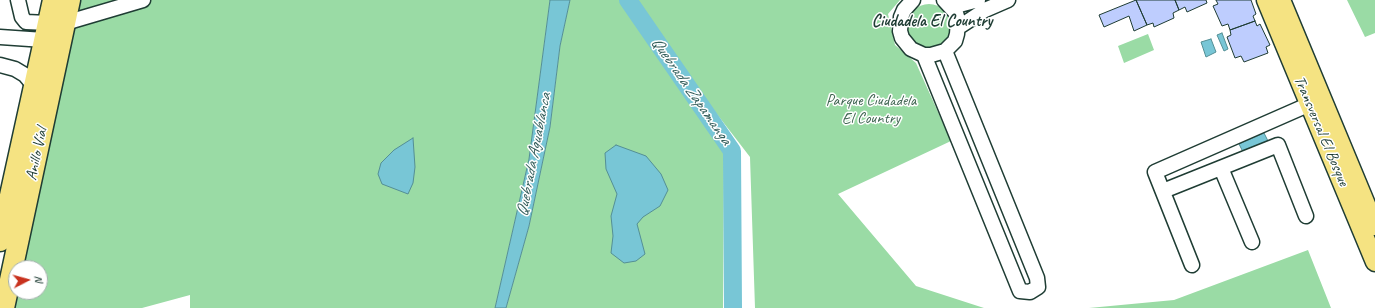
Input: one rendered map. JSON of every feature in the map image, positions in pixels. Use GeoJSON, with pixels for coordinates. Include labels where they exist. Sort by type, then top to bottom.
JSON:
{"type":"FeatureCollection","features":[{"type":"Feature","properties":{"kind":"highway","name":"Anillo Víal"},"geometry":{"type":"LineString","coordinates":[[4,308],[61,17],[53,0]]}},
{"type":"Feature","properties":{"kind":"highway","name":"Anillo Víal"},"geometry":{"type":"LineString","coordinates":[[0,241],[35,87],[61,17]]}},
{"type":"Feature","properties":{"kind":"main road","name":"Transversal El Bosque"},"geometry":{"type":"LineString","coordinates":[[1266,0],[1375,262]]}},
{"type":"Feature","properties":{"kind":"main road","name":"Transversal El Bosque"},"geometry":{"type":"LineString","coordinates":[[1281,0],[1375,226]]}},
{"type":"Feature","properties":{"kind":"street"},"geometry":{"type":"LineString","coordinates":[[18,0],[22,17],[26,22],[61,17],[143,0]]}},
{"type":"Feature","properties":{"kind":"street"},"geometry":{"type":"LineString","coordinates":[[948,3],[978,0]]}},
{"type":"Feature","properties":{"kind":"street"},"geometry":{"type":"LineString","coordinates":[[959,27],[985,10],[1008,0]]}},
{"type":"Feature","properties":{"kind":"street"},"geometry":{"type":"LineString","coordinates":[[909,1],[901,17],[900,31],[902,38],[911,49],[931,55],[945,51],[955,41],[959,27],[956,13],[948,3]]}},
{"type":"Feature","properties":{"kind":"street"},"geometry":{"type":"LineString","coordinates":[[0,36],[61,17]]}},
{"type":"Feature","properties":{"kind":"street"},"geometry":{"type":"LineString","coordinates":[[924,54],[1020,290],[1030,292],[1038,287],[1037,278],[945,51]]}},
{"type":"Feature","properties":{"kind":"street"},"geometry":{"type":"LineString","coordinates":[[0,65],[15,69],[25,75],[35,87]]}},
{"type":"Feature","properties":{"kind":"street"},"geometry":{"type":"LineString","coordinates":[[1192,265],[1155,172],[1310,104]]}},
{"type":"Feature","properties":{"kind":"street"},"geometry":{"type":"LineString","coordinates":[[1163,192],[1278,145],[1306,216]]}},
{"type":"Feature","properties":{"kind":"street"},"geometry":{"type":"LineString","coordinates":[[1221,168],[1252,242]]}},
{"type":"Feature","properties":{"kind":"green space"},"geometry":{"type":"Polygon","coordinates":[[[66,0],[550,0],[529,159],[495,308],[190,308],[190,295],[142,308],[3,308],[8,284],[8,300],[48,300],[48,260],[13,260],[66,0]]]}},
{"type":"Feature","properties":{"kind":"green space"},"geometry":{"type":"Polygon","coordinates":[[[570,0],[626,0],[724,151],[723,308],[506,308],[529,226],[550,127],[560,46],[570,0]]]}},
{"type":"Feature","properties":{"kind":"green space","name":"Parque Ciudadela El Country"},"geometry":{"type":"Polygon","coordinates":[[[629,0],[900,0],[888,14],[895,45],[916,63],[951,141],[838,194],[916,286],[984,308],[755,308],[750,157],[629,0]]]}},
{"type":"Feature","properties":{"kind":"green space"},"geometry":{"type":"Polygon","coordinates":[[[1347,0],[1375,0],[1375,33],[1365,37],[1347,0]]]}},
{"type":"Feature","properties":{"kind":"green space"},"geometry":{"type":"Polygon","coordinates":[[[925,4],[933,4],[945,10],[951,22],[951,30],[945,42],[933,48],[925,48],[913,42],[907,30],[907,22],[913,10],[925,4]]]}},
{"type":"Feature","properties":{"kind":"green space"},"geometry":{"type":"Polygon","coordinates":[[[1148,34],[1154,50],[1124,63],[1118,46],[1148,34]]]}},
{"type":"Feature","properties":{"kind":"green space"},"geometry":{"type":"Polygon","coordinates":[[[1308,250],[1331,308],[1089,308],[1174,300],[1308,250]]]}},
{"type":"Feature","properties":{"kind":"water","name":"Quebrada Aguablanca"},"geometry":{"type":"Polygon","coordinates":[[[550,0],[570,0],[560,46],[550,127],[529,226],[506,308],[495,308],[529,159],[550,0]]]}},
{"type":"Feature","properties":{"kind":"water"},"geometry":{"type":"Polygon","coordinates":[[[1222,33],[1228,49],[1224,51],[1217,35],[1222,33]]]}},
{"type":"Feature","properties":{"kind":"water"},"geometry":{"type":"Polygon","coordinates":[[[1211,39],[1216,52],[1206,57],[1201,42],[1211,39]]]}},
{"type":"Feature","properties":{"kind":"water"},"geometry":{"type":"Polygon","coordinates":[[[1264,133],[1269,143],[1244,154],[1239,144],[1264,133]]]}},
{"type":"Feature","properties":{"kind":"water"},"geometry":{"type":"Polygon","coordinates":[[[413,138],[415,167],[413,183],[408,194],[382,184],[378,174],[381,163],[394,150],[413,138]]]}},
{"type":"Feature","properties":{"kind":"water"},"geometry":{"type":"Polygon","coordinates":[[[616,145],[646,156],[661,174],[668,190],[660,206],[643,217],[637,224],[645,254],[636,261],[624,263],[611,253],[613,236],[611,216],[617,194],[606,169],[605,153],[616,145]]]}},
{"type":"Feature","properties":{"kind":"building"},"geometry":{"type":"Polygon","coordinates":[[[1136,0],[1175,0],[1179,10],[1173,13],[1174,18],[1154,27],[1153,23],[1147,25],[1136,0]]]}},
{"type":"Feature","properties":{"kind":"building"},"geometry":{"type":"Polygon","coordinates":[[[1136,0],[1147,25],[1134,31],[1129,16],[1104,27],[1099,15],[1136,0]]]}},
{"type":"Feature","properties":{"kind":"building"},"geometry":{"type":"Polygon","coordinates":[[[1175,0],[1206,0],[1207,3],[1187,12],[1185,7],[1179,10],[1175,0]]]}},
{"type":"Feature","properties":{"kind":"building"},"geometry":{"type":"Polygon","coordinates":[[[1216,0],[1251,0],[1256,14],[1253,16],[1255,21],[1230,30],[1228,24],[1222,26],[1213,6],[1218,4],[1216,0]]]}},
{"type":"Feature","properties":{"kind":"building"},"geometry":{"type":"Polygon","coordinates":[[[1255,21],[1257,26],[1260,24],[1270,45],[1266,47],[1268,53],[1244,62],[1241,56],[1235,58],[1227,37],[1231,35],[1230,30],[1255,21]]]}},
{"type":"Feature","properties":{"kind":"waterway","name":"Quebrada Zapamanga"},"geometry":{"type":"LineString","coordinates":[[628,0],[732,151],[733,308]]}},
{"type":"Feature","properties":{"kind":"district","name":"Ciudadela El Country"},"geometry":{"type":"Point","coordinates":[932,22]}}]}
